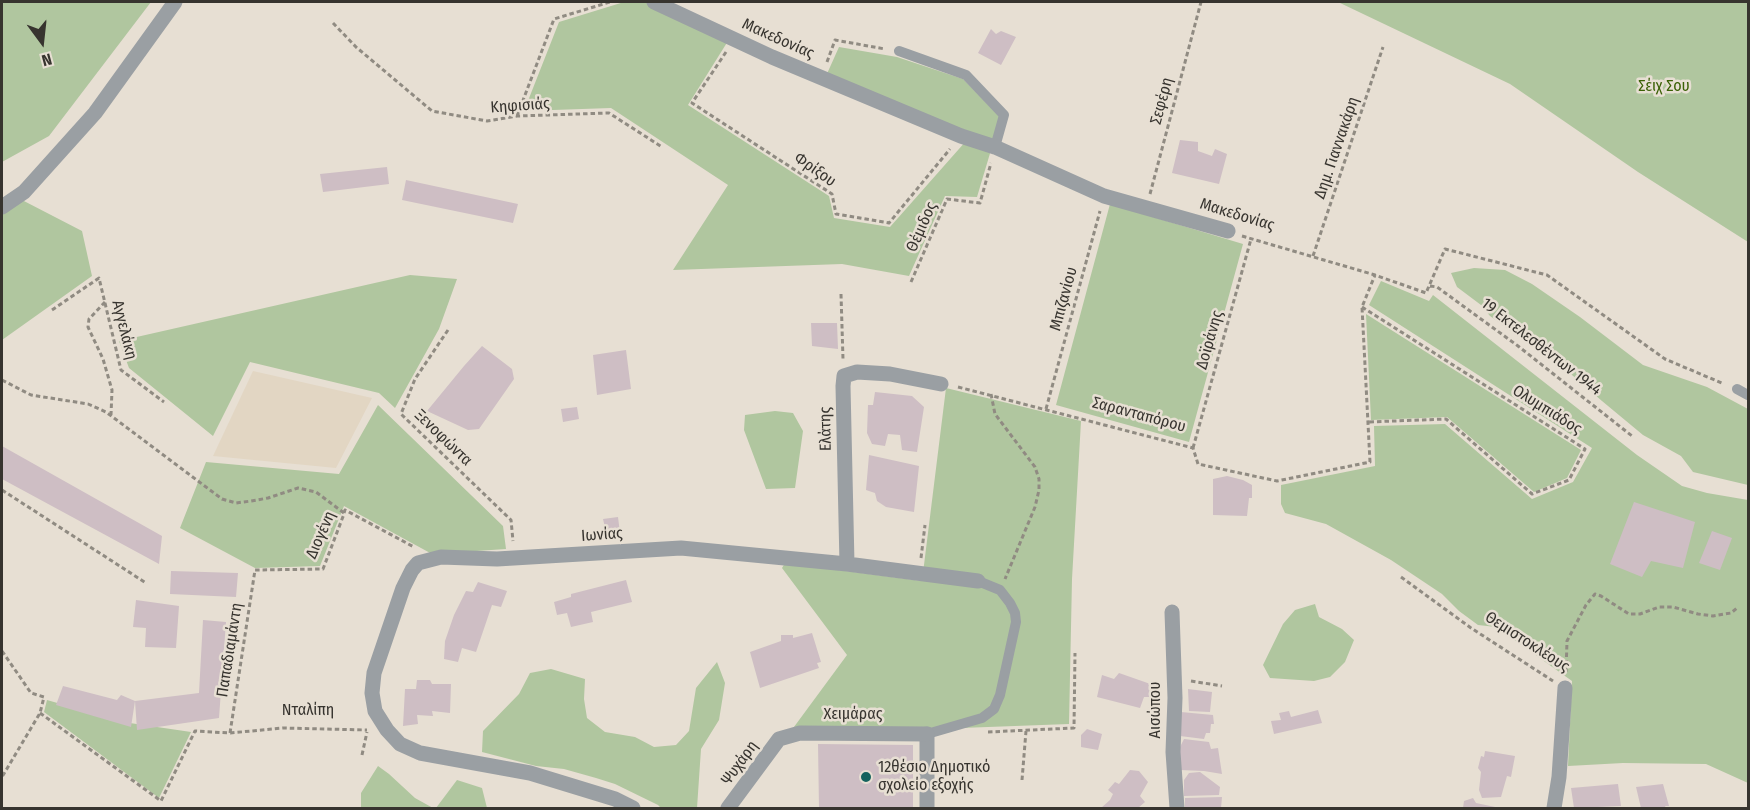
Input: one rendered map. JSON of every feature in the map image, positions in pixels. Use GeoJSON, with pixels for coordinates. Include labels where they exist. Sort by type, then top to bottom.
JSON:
{"type":"FeatureCollection","features":[{"type":"Feature","properties":{"kind":"street"},"geometry":{"type":"LineString","coordinates":[[2,207],[24,192],[95,113],[176,2]]}},
{"type":"Feature","properties":{"kind":"street","name":"Μακεδονίας"},"geometry":{"type":"LineString","coordinates":[[654,2],[822,78],[961,136],[995,147],[1104,196],[1228,231]]}},
{"type":"Feature","properties":{"kind":"street"},"geometry":{"type":"LineString","coordinates":[[844,376],[857,372],[890,374],[941,384]]}},
{"type":"Feature","properties":{"kind":"street","name":"Ελάτης"},"geometry":{"type":"LineString","coordinates":[[844,376],[847,564]]}},
{"type":"Feature","properties":{"kind":"street","name":"Ιωνίας"},"geometry":{"type":"LineString","coordinates":[[433,558],[515,558],[681,548],[847,564],[978,581]]}},
{"type":"Feature","properties":{"kind":"street"},"geometry":{"type":"LineString","coordinates":[[433,558],[418,563],[407,579],[374,673],[372,693],[375,711],[387,730],[400,744],[420,753],[530,773],[615,799],[633,808]]}},
{"type":"Feature","properties":{"kind":"street","name":"Αισώπου"},"geometry":{"type":"LineString","coordinates":[[1172,612],[1173,752],[1177,808]]}},
{"type":"Feature","properties":{"kind":"street","name":"Θεμιστοκλέους"},"geometry":{"type":"LineString","coordinates":[[1554,808],[1559,777],[1565,688]]}},
{"type":"Feature","properties":{"kind":"street","name":"Χειμάρας"},"geometry":{"type":"LineString","coordinates":[[779,739],[801,733],[927,734]]}},
{"type":"Feature","properties":{"kind":"street"},"geometry":{"type":"LineString","coordinates":[[927,734],[927,808]]}},
{"type":"Feature","properties":{"kind":"street","name":"Ψυχάρη"},"geometry":{"type":"LineString","coordinates":[[728,808],[779,739]]}},
{"type":"Feature","properties":{"kind":"lane"},"geometry":{"type":"LineString","coordinates":[[899,51],[966,75],[1004,115],[995,147]]}},
{"type":"Feature","properties":{"kind":"lane"},"geometry":{"type":"LineString","coordinates":[[1737,389],[1749,395]]}},
{"type":"Feature","properties":{"kind":"lane"},"geometry":{"type":"LineString","coordinates":[[927,734],[982,718],[994,709],[997,702],[1016,622],[1010,603],[1000,590],[978,581]]}},
{"type":"Feature","properties":{"kind":"path"},"geometry":{"type":"LineString","coordinates":[[517,117],[554,19],[610,2]]}},
{"type":"Feature","properties":{"kind":"path","name":"Σεφέρη"},"geometry":{"type":"LineString","coordinates":[[1147,207],[1201,2]]}},
{"type":"Feature","properties":{"kind":"path","name":"Κηφισιάς"},"geometry":{"type":"LineString","coordinates":[[333,23],[356,47],[432,111],[487,121],[517,117],[609,113],[662,147]]}},
{"type":"Feature","properties":{"kind":"path","name":"Φρίξου"},"geometry":{"type":"LineString","coordinates":[[735,40],[692,103],[832,194],[836,214],[889,223],[961,136]]}},
{"type":"Feature","properties":{"kind":"path","name":"Μακεδονίας"},"geometry":{"type":"LineString","coordinates":[[822,78],[835,40],[899,51]]}},
{"type":"Feature","properties":{"kind":"path","name":"Δημ. Γιαννακάρη"},"geometry":{"type":"LineString","coordinates":[[1313,256],[1383,47]]}},
{"type":"Feature","properties":{"kind":"path","name":"Θέμιδος"},"geometry":{"type":"LineString","coordinates":[[911,282],[947,199],[980,203],[995,147]]}},
{"type":"Feature","properties":{"kind":"path","name":"Μπιζανίου"},"geometry":{"type":"LineString","coordinates":[[1046,409],[1104,196]]}},
{"type":"Feature","properties":{"kind":"path","name":"Μακεδονίας"},"geometry":{"type":"LineString","coordinates":[[1228,231],[1375,275],[1426,293],[1445,249],[1547,275],[1665,359],[1737,389]]}},
{"type":"Feature","properties":{"kind":"path","name":"Δοϊράνης"},"geometry":{"type":"LineString","coordinates":[[1192,448],[1251,239]]}},
{"type":"Feature","properties":{"kind":"path","name":"Σαρανταπόρου"},"geometry":{"type":"LineString","coordinates":[[941,384],[991,394],[1192,448],[1198,464],[1277,481],[1370,462],[1362,307],[1375,275]]}},
{"type":"Feature","properties":{"kind":"path","name":"Αγγελάκη"},"geometry":{"type":"LineString","coordinates":[[52,310],[99,278],[121,370],[164,402]]}},
{"type":"Feature","properties":{"kind":"path","name":"19 Εκτελεσθέντων 1944"},"geometry":{"type":"LineString","coordinates":[[1429,285],[1437,286],[1632,436]]}},
{"type":"Feature","properties":{"kind":"path"},"geometry":{"type":"LineString","coordinates":[[841,294],[844,376]]}},
{"type":"Feature","properties":{"kind":"path"},"geometry":{"type":"LineString","coordinates":[[105,303],[89,319],[88,327],[103,359],[110,382],[111,415]]}},
{"type":"Feature","properties":{"kind":"path","name":"Ολυμπιάδος"},"geometry":{"type":"LineString","coordinates":[[1362,307],[1585,449],[1569,480],[1532,494],[1446,419],[1368,422]]}},
{"type":"Feature","properties":{"kind":"path","name":"Ξενοφώντα"},"geometry":{"type":"LineString","coordinates":[[448,330],[416,379],[401,414],[511,520],[515,558]]}},
{"type":"Feature","properties":{"kind":"path"},"geometry":{"type":"LineString","coordinates":[[2,380],[31,395],[88,404],[111,415],[222,499],[236,503],[251,501],[298,488],[316,492],[344,513]]}},
{"type":"Feature","properties":{"kind":"path"},"geometry":{"type":"LineString","coordinates":[[991,394],[995,414],[1035,466],[1039,479],[1035,507],[1000,590]]}},
{"type":"Feature","properties":{"kind":"path"},"geometry":{"type":"LineString","coordinates":[[2,490],[146,583]]}},
{"type":"Feature","properties":{"kind":"path","name":"Διογένη"},"geometry":{"type":"LineString","coordinates":[[255,570],[323,569],[345,510],[433,558]]}},
{"type":"Feature","properties":{"kind":"path"},"geometry":{"type":"LineString","coordinates":[[919,575],[925,525]]}},
{"type":"Feature","properties":{"kind":"path","name":"Παπαδιαμάντη"},"geometry":{"type":"LineString","coordinates":[[230,733],[255,570]]}},
{"type":"Feature","properties":{"kind":"path","name":"Θεμιστοκλέους"},"geometry":{"type":"LineString","coordinates":[[1401,577],[1471,628],[1565,688]]}},
{"type":"Feature","properties":{"kind":"path"},"geometry":{"type":"LineString","coordinates":[[1565,688],[1567,641],[1586,605],[1595,594],[1629,614],[1640,614],[1659,607],[1673,607],[1713,616],[1731,613],[1737,608]]}},
{"type":"Feature","properties":{"kind":"path"},"geometry":{"type":"LineString","coordinates":[[2,651],[31,693],[44,697],[40,713],[2,777]]}},
{"type":"Feature","properties":{"kind":"path"},"geometry":{"type":"LineString","coordinates":[[1022,780],[1026,731],[1074,728],[1075,653]]}},
{"type":"Feature","properties":{"kind":"path"},"geometry":{"type":"LineString","coordinates":[[1174,679],[1222,686]]}},
{"type":"Feature","properties":{"kind":"path","name":"Νταλίπη"},"geometry":{"type":"LineString","coordinates":[[40,713],[161,801],[195,731],[230,733],[283,728],[387,730]]}},
{"type":"Feature","properties":{"kind":"path"},"geometry":{"type":"LineString","coordinates":[[362,755],[368,730]]}},
{"type":"Feature","properties":{"kind":"shaded area"},"geometry":{"type":"Polygon","coordinates":[[[253,371],[372,398],[336,468],[213,456],[253,371]]]}},
{"type":"Feature","properties":{"kind":"green space"},"geometry":{"type":"Polygon","coordinates":[[[2,2],[151,2],[49,136],[2,162],[2,2]]]}},
{"type":"Feature","properties":{"kind":"green space"},"geometry":{"type":"Polygon","coordinates":[[[624,2],[646,2],[728,41],[688,105],[829,196],[834,218],[890,227],[966,141],[991,150],[977,197],[945,196],[909,276],[842,264],[673,270],[728,185],[611,108],[524,111],[559,22],[624,2]]]}},
{"type":"Feature","properties":{"kind":"green space","name":"Σέιχ Σου"},"geometry":{"type":"Polygon","coordinates":[[[1338,2],[1748,2],[1748,242],[1638,172],[1510,84],[1338,2]]]}},
{"type":"Feature","properties":{"kind":"green space"},"geometry":{"type":"Polygon","coordinates":[[[839,47],[897,57],[963,79],[1000,117],[993,142],[826,76],[839,47]]]}},
{"type":"Feature","properties":{"kind":"green space"},"geometry":{"type":"Polygon","coordinates":[[[22,200],[82,231],[92,276],[2,340],[2,213],[22,200]]]}},
{"type":"Feature","properties":{"kind":"green space"},"geometry":{"type":"Polygon","coordinates":[[[1110,204],[1243,244],[1189,442],[1056,405],[1110,204]]]}},
{"type":"Feature","properties":{"kind":"green space"},"geometry":{"type":"Polygon","coordinates":[[[1474,268],[1505,270],[1532,284],[1580,317],[1643,365],[1707,387],[1748,409],[1748,485],[1693,472],[1681,456],[1643,435],[1542,349],[1519,337],[1490,316],[1481,305],[1457,287],[1451,273],[1474,268]]]}},
{"type":"Feature","properties":{"kind":"green space"},"geometry":{"type":"Polygon","coordinates":[[[410,275],[457,279],[439,329],[395,408],[379,393],[250,362],[213,436],[129,368],[119,341],[410,275]]]}},
{"type":"Feature","properties":{"kind":"green space"},"geometry":{"type":"Polygon","coordinates":[[[1381,281],[1429,301],[1433,295],[1637,455],[1682,486],[1748,500],[1748,783],[1706,764],[1623,763],[1568,766],[1572,681],[1496,627],[1478,625],[1442,594],[1391,560],[1326,524],[1285,513],[1281,504],[1281,485],[1375,466],[1374,426],[1445,424],[1532,499],[1573,482],[1592,448],[1369,305],[1381,281]]]}},
{"type":"Feature","properties":{"kind":"green space"},"geometry":{"type":"Polygon","coordinates":[[[1366,314],[1581,450],[1567,478],[1534,492],[1447,417],[1371,420],[1366,314]]]}},
{"type":"Feature","properties":{"kind":"green space"},"geometry":{"type":"Polygon","coordinates":[[[946,388],[1081,421],[1072,579],[1069,724],[791,731],[847,655],[782,568],[785,563],[922,581],[946,388]]]}},
{"type":"Feature","properties":{"kind":"green space"},"geometry":{"type":"Polygon","coordinates":[[[378,405],[503,526],[506,549],[432,554],[344,506],[320,566],[255,568],[180,528],[206,462],[339,474],[378,405]]]}},
{"type":"Feature","properties":{"kind":"green space"},"geometry":{"type":"Polygon","coordinates":[[[775,411],[793,413],[803,431],[795,488],[766,489],[744,430],[745,415],[775,411]]]}},
{"type":"Feature","properties":{"kind":"green space"},"geometry":{"type":"Polygon","coordinates":[[[1315,604],[1319,617],[1342,629],[1354,640],[1345,662],[1330,677],[1314,681],[1270,678],[1263,665],[1283,624],[1295,610],[1315,604]]]}},
{"type":"Feature","properties":{"kind":"green space"},"geometry":{"type":"Polygon","coordinates":[[[717,662],[725,683],[719,720],[701,749],[697,808],[661,808],[615,784],[596,778],[482,752],[483,731],[519,694],[530,673],[551,669],[585,679],[584,699],[587,718],[605,732],[635,737],[654,747],[676,745],[689,731],[696,688],[717,662]]]}},
{"type":"Feature","properties":{"kind":"green space"},"geometry":{"type":"Polygon","coordinates":[[[47,700],[123,722],[191,732],[159,798],[44,712],[47,700]]]}},
{"type":"Feature","properties":{"kind":"green space"},"geometry":{"type":"Polygon","coordinates":[[[378,766],[415,798],[433,808],[361,808],[361,793],[378,766]]]}},
{"type":"Feature","properties":{"kind":"green space"},"geometry":{"type":"Polygon","coordinates":[[[457,780],[482,788],[487,808],[436,808],[457,780]]]}},
{"type":"Feature","properties":{"kind":"building"},"geometry":{"type":"Polygon","coordinates":[[[991,29],[996,34],[1001,31],[1016,37],[1001,65],[978,53],[991,29]]]}},
{"type":"Feature","properties":{"kind":"building"},"geometry":{"type":"Polygon","coordinates":[[[1180,140],[1198,142],[1198,151],[1212,156],[1215,149],[1227,154],[1219,184],[1172,173],[1180,140]]]}},
{"type":"Feature","properties":{"kind":"building"},"geometry":{"type":"Polygon","coordinates":[[[387,167],[389,184],[323,192],[320,174],[387,167]]]}},
{"type":"Feature","properties":{"kind":"building"},"geometry":{"type":"Polygon","coordinates":[[[406,180],[518,204],[513,223],[402,200],[406,180]]]}},
{"type":"Feature","properties":{"kind":"building"},"geometry":{"type":"Polygon","coordinates":[[[811,323],[837,323],[838,349],[812,346],[811,323]]]}},
{"type":"Feature","properties":{"kind":"building"},"geometry":{"type":"Polygon","coordinates":[[[482,346],[512,369],[514,379],[479,429],[468,430],[427,411],[482,346]]]}},
{"type":"Feature","properties":{"kind":"building"},"geometry":{"type":"Polygon","coordinates":[[[626,350],[631,389],[597,395],[593,355],[626,350]]]}},
{"type":"Feature","properties":{"kind":"building"},"geometry":{"type":"Polygon","coordinates":[[[875,392],[912,396],[924,407],[917,452],[902,450],[900,435],[888,434],[885,446],[872,444],[867,433],[868,405],[873,405],[875,392]]]}},
{"type":"Feature","properties":{"kind":"building"},"geometry":{"type":"Polygon","coordinates":[[[577,407],[579,419],[563,422],[561,409],[577,407]]]}},
{"type":"Feature","properties":{"kind":"building"},"geometry":{"type":"Polygon","coordinates":[[[2,446],[162,536],[159,564],[2,479],[2,446]]]}},
{"type":"Feature","properties":{"kind":"building"},"geometry":{"type":"Polygon","coordinates":[[[869,455],[919,466],[914,512],[886,507],[877,501],[875,493],[866,490],[869,455]]]}},
{"type":"Feature","properties":{"kind":"building"},"geometry":{"type":"Polygon","coordinates":[[[1227,476],[1252,485],[1252,498],[1249,498],[1247,516],[1213,515],[1213,479],[1227,476]]]}},
{"type":"Feature","properties":{"kind":"building"},"geometry":{"type":"Polygon","coordinates":[[[1634,502],[1695,522],[1683,568],[1651,561],[1642,577],[1610,564],[1634,502]]]}},
{"type":"Feature","properties":{"kind":"building"},"geometry":{"type":"Polygon","coordinates":[[[618,517],[620,533],[607,536],[603,519],[618,517]]]}},
{"type":"Feature","properties":{"kind":"building"},"geometry":{"type":"Polygon","coordinates":[[[1712,531],[1732,538],[1720,570],[1699,563],[1712,531]]]}},
{"type":"Feature","properties":{"kind":"building"},"geometry":{"type":"Polygon","coordinates":[[[171,571],[238,573],[236,597],[170,594],[171,571]]]}},
{"type":"Feature","properties":{"kind":"building"},"geometry":{"type":"Polygon","coordinates":[[[626,580],[632,602],[591,612],[593,622],[571,627],[567,613],[557,615],[554,602],[571,597],[571,594],[626,580]]]}},
{"type":"Feature","properties":{"kind":"building"},"geometry":{"type":"Polygon","coordinates":[[[478,582],[507,591],[501,607],[492,605],[476,652],[462,648],[458,662],[444,659],[445,641],[454,615],[466,591],[473,592],[478,582]]]}},
{"type":"Feature","properties":{"kind":"building"},"geometry":{"type":"Polygon","coordinates":[[[136,600],[179,606],[176,648],[145,647],[146,628],[133,627],[136,600]]]}},
{"type":"Feature","properties":{"kind":"building"},"geometry":{"type":"Polygon","coordinates":[[[203,620],[226,622],[219,718],[137,730],[135,701],[199,693],[203,620]]]}},
{"type":"Feature","properties":{"kind":"building"},"geometry":{"type":"Polygon","coordinates":[[[812,633],[821,662],[817,663],[819,668],[760,688],[750,652],[781,641],[781,635],[793,635],[793,638],[812,633]]]}},
{"type":"Feature","properties":{"kind":"building"},"geometry":{"type":"Polygon","coordinates":[[[1119,673],[1159,687],[1155,697],[1144,697],[1140,708],[1097,697],[1102,675],[1114,679],[1119,673]]]}},
{"type":"Feature","properties":{"kind":"building"},"geometry":{"type":"Polygon","coordinates":[[[417,680],[430,680],[432,684],[451,684],[450,713],[432,711],[433,716],[417,715],[418,724],[403,726],[405,689],[416,689],[417,680]]]}},
{"type":"Feature","properties":{"kind":"building"},"geometry":{"type":"Polygon","coordinates":[[[63,686],[117,700],[121,695],[135,701],[131,727],[56,705],[63,686]]]}},
{"type":"Feature","properties":{"kind":"building"},"geometry":{"type":"Polygon","coordinates":[[[1188,689],[1212,692],[1210,712],[1189,711],[1188,689]]]}},
{"type":"Feature","properties":{"kind":"building"},"geometry":{"type":"Polygon","coordinates":[[[1318,710],[1322,723],[1274,734],[1271,721],[1281,720],[1279,713],[1289,711],[1291,717],[1318,710]]]}},
{"type":"Feature","properties":{"kind":"building"},"geometry":{"type":"Polygon","coordinates":[[[1181,712],[1213,715],[1214,724],[1211,724],[1210,733],[1206,733],[1204,739],[1180,736],[1181,712]]]}},
{"type":"Feature","properties":{"kind":"building"},"geometry":{"type":"Polygon","coordinates":[[[1087,729],[1102,734],[1098,750],[1081,747],[1081,735],[1087,729]]]}},
{"type":"Feature","properties":{"kind":"building"},"geometry":{"type":"Polygon","coordinates":[[[1184,739],[1209,742],[1211,749],[1218,748],[1222,774],[1180,770],[1179,749],[1184,739]]]}},
{"type":"Feature","properties":{"kind":"building","name":"12θέσιο Δημοτικό σχολείο εξοχής"},"geometry":{"type":"Polygon","coordinates":[[[818,744],[913,745],[913,808],[819,808],[818,744]]]}},
{"type":"Feature","properties":{"kind":"building"},"geometry":{"type":"Polygon","coordinates":[[[1485,751],[1515,756],[1511,777],[1507,776],[1501,797],[1482,798],[1479,790],[1481,772],[1478,768],[1485,751]]]}},
{"type":"Feature","properties":{"kind":"building"},"geometry":{"type":"Polygon","coordinates":[[[1130,770],[1139,771],[1148,782],[1140,796],[1145,802],[1138,808],[1101,808],[1113,794],[1108,790],[1115,782],[1119,784],[1130,770]]]}},
{"type":"Feature","properties":{"kind":"building"},"geometry":{"type":"Polygon","coordinates":[[[1200,772],[1220,787],[1219,795],[1184,796],[1184,780],[1189,773],[1200,772]]]}},
{"type":"Feature","properties":{"kind":"building"},"geometry":{"type":"Polygon","coordinates":[[[1618,784],[1621,806],[1574,808],[1571,788],[1618,784]]]}},
{"type":"Feature","properties":{"kind":"building"},"geometry":{"type":"Polygon","coordinates":[[[1663,784],[1669,806],[1641,808],[1636,787],[1663,784]]]}},
{"type":"Feature","properties":{"kind":"building"},"geometry":{"type":"Polygon","coordinates":[[[1222,797],[1221,808],[1185,808],[1185,798],[1222,797]]]}},
{"type":"Feature","properties":{"kind":"building"},"geometry":{"type":"Polygon","coordinates":[[[1473,798],[1476,803],[1500,808],[1463,808],[1464,801],[1473,798]]]}},
{"type":"Feature","properties":{"kind":"place","name":"12θέσιο Δημοτικό σχολείο εξοχής"},"geometry":{"type":"Point","coordinates":[866,777]}}]}
